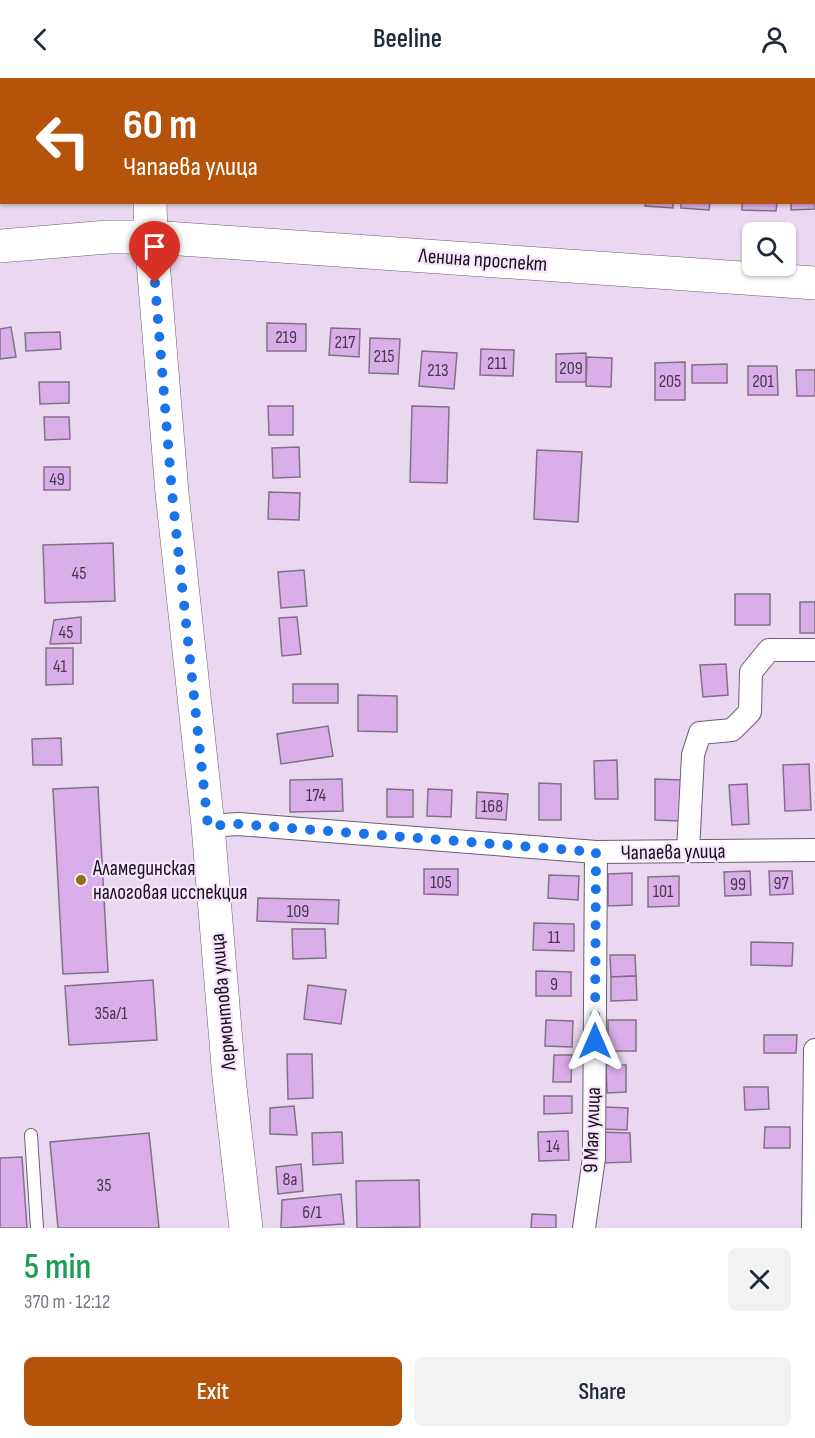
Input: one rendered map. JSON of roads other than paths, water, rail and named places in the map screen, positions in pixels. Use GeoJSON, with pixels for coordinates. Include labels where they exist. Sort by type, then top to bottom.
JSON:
{"type":"FeatureCollection","features":[{"type":"Feature","properties":{"kind":"main road","name":"Лермонтова улица"},"geometry":{"type":"LineString","coordinates":[[150,204],[172,493],[208,826],[229,1078],[246,1228]]}},
{"type":"Feature","properties":{"kind":"main road","name":"Ленина проспект"},"geometry":{"type":"LineString","coordinates":[[0,246],[108,237],[151,237],[815,283]]}},
{"type":"Feature","properties":{"kind":"street"},"geometry":{"type":"LineString","coordinates":[[688,851],[693,755],[700,733],[732,730],[750,712],[752,672],[769,650],[815,650]]}},
{"type":"Feature","properties":{"kind":"street","name":"Чапаева улица"},"geometry":{"type":"LineString","coordinates":[[208,826],[238,824],[596,852],[815,850]]}},
{"type":"Feature","properties":{"kind":"street","name":"9 Мая улица"},"geometry":{"type":"LineString","coordinates":[[584,1228],[594,1158],[596,852]]}},
{"type":"Feature","properties":{"kind":"street"},"geometry":{"type":"LineString","coordinates":[[813,1228],[815,1050]]}},
{"type":"Feature","properties":{"kind":"lane"},"geometry":{"type":"LineString","coordinates":[[30,1135],[37,1228]]}},
{"type":"Feature","properties":{"kind":"place","name":"Аламединская налоговая исспекция"},"geometry":{"type":"Point","coordinates":[81,880]}}]}
